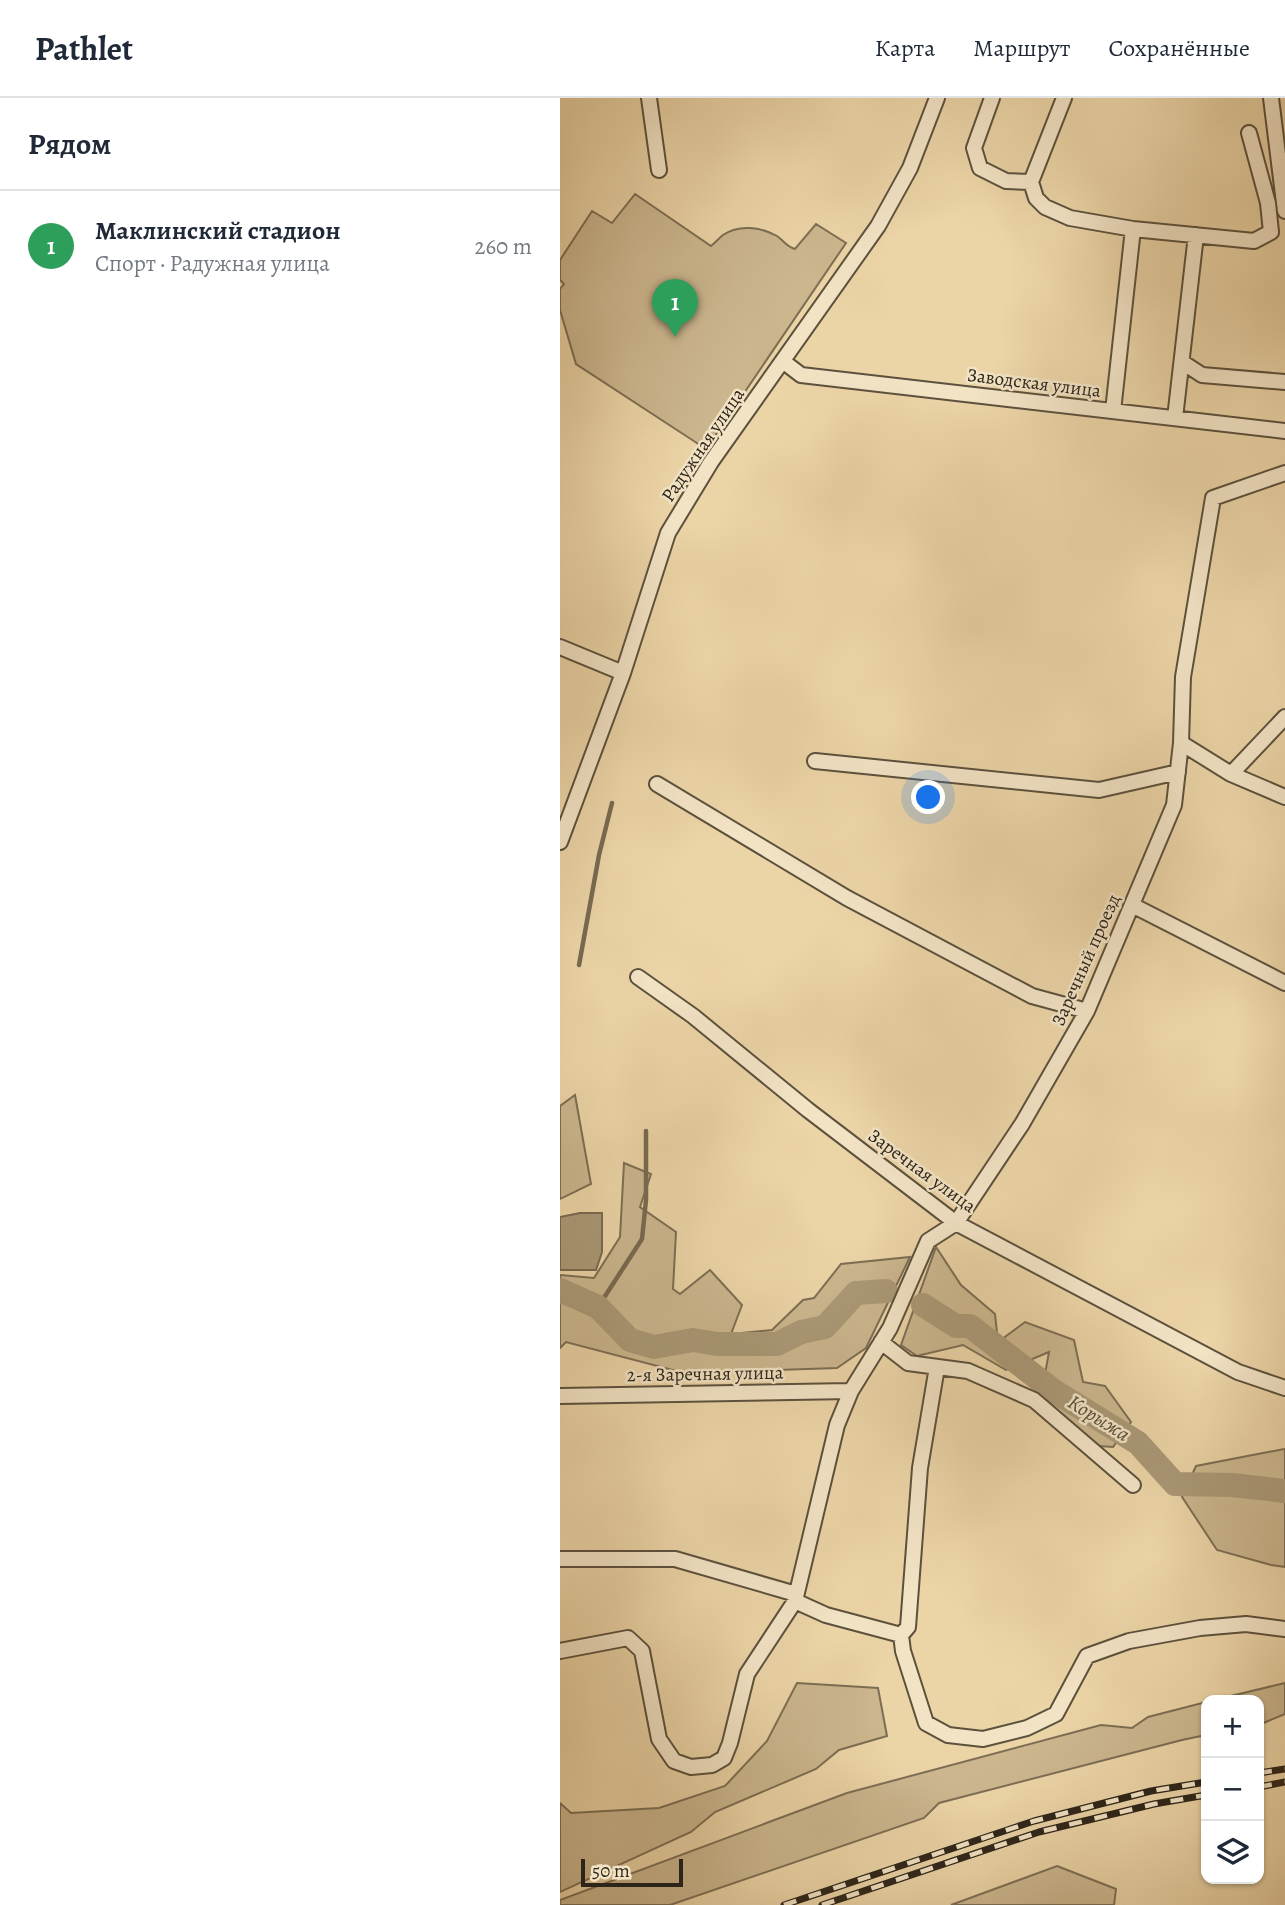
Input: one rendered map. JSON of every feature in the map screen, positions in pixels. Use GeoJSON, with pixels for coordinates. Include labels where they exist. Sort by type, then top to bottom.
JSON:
{"type":"FeatureCollection","features":[{"type":"Feature","properties":{"kind":"street"},"geometry":{"type":"LineString","coordinates":[[649,98],[659,170]]}},
{"type":"Feature","properties":{"kind":"street","name":"Радужная улица"},"geometry":{"type":"LineString","coordinates":[[560,842],[623,673],[668,533],[711,462],[878,226],[910,168],[937,98]]}},
{"type":"Feature","properties":{"kind":"street"},"geometry":{"type":"LineString","coordinates":[[992,98],[974,148],[981,168],[1006,181],[1031,182]]}},
{"type":"Feature","properties":{"kind":"street"},"geometry":{"type":"LineString","coordinates":[[1063,98],[1031,182],[1036,198],[1045,207],[1070,218],[1133,229],[1254,242],[1270,233],[1268,204],[1249,133]]}},
{"type":"Feature","properties":{"kind":"street"},"geometry":{"type":"LineString","coordinates":[[1271,98],[1285,211]]}},
{"type":"Feature","properties":{"kind":"street"},"geometry":{"type":"LineString","coordinates":[[1113,411],[1133,229]]}},
{"type":"Feature","properties":{"kind":"street"},"geometry":{"type":"LineString","coordinates":[[1175,418],[1196,235]]}},
{"type":"Feature","properties":{"kind":"street","name":"Заводская улица"},"geometry":{"type":"LineString","coordinates":[[784,362],[801,375],[1285,431]]}},
{"type":"Feature","properties":{"kind":"street"},"geometry":{"type":"LineString","coordinates":[[1182,362],[1202,375],[1285,382]]}},
{"type":"Feature","properties":{"kind":"street","name":"Заречный проезд"},"geometry":{"type":"LineString","coordinates":[[956,1223],[1022,1124],[1087,1011],[1174,805],[1181,743],[1183,677],[1213,498],[1285,473]]}},
{"type":"Feature","properties":{"kind":"street"},"geometry":{"type":"LineString","coordinates":[[560,647],[623,673]]}},
{"type":"Feature","properties":{"kind":"street"},"geometry":{"type":"LineString","coordinates":[[1231,774],[1285,717]]}},
{"type":"Feature","properties":{"kind":"street"},"geometry":{"type":"LineString","coordinates":[[1181,743],[1231,774],[1285,797]]}},
{"type":"Feature","properties":{"kind":"street"},"geometry":{"type":"LineString","coordinates":[[815,761],[1098,790],[1178,772]]}},
{"type":"Feature","properties":{"kind":"street"},"geometry":{"type":"LineString","coordinates":[[657,784],[847,898],[1032,996],[1087,1011]]}},
{"type":"Feature","properties":{"kind":"street"},"geometry":{"type":"LineString","coordinates":[[560,799],[575,799]]}},
{"type":"Feature","properties":{"kind":"street"},"geometry":{"type":"LineString","coordinates":[[1132,905],[1285,983]]}},
{"type":"Feature","properties":{"kind":"street","name":"Заречная улица"},"geometry":{"type":"LineString","coordinates":[[638,977],[693,1016],[808,1110],[956,1223],[1238,1372],[1285,1388]]}},
{"type":"Feature","properties":{"kind":"street"},"geometry":{"type":"LineString","coordinates":[[560,1651],[628,1638],[642,1651],[659,1739],[674,1761],[691,1767],[712,1765],[723,1758],[730,1743],[747,1674],[796,1597],[837,1425],[850,1391],[890,1328],[928,1241],[956,1223]]}},
{"type":"Feature","properties":{"kind":"street"},"geometry":{"type":"LineString","coordinates":[[881,1342],[908,1363],[968,1371],[1034,1400],[1133,1485]]}},
{"type":"Feature","properties":{"kind":"street"},"geometry":{"type":"LineString","coordinates":[[937,1367],[920,1468],[908,1627],[901,1635],[903,1651],[926,1723],[948,1735],[983,1739],[1027,1728],[1056,1714],[1087,1656],[1129,1641],[1200,1628],[1246,1624],[1285,1629]]}},
{"type":"Feature","properties":{"kind":"street","name":"2-я Заречная улица"},"geometry":{"type":"LineString","coordinates":[[560,1396],[850,1391]]}},
{"type":"Feature","properties":{"kind":"street"},"geometry":{"type":"LineString","coordinates":[[560,1559],[676,1559],[796,1597],[826,1615],[901,1635]]}},
{"type":"Feature","properties":{"kind":"shaded area"},"geometry":{"type":"Polygon","coordinates":[[[635,194],[711,246],[729,232],[750,228],[771,233],[795,249],[816,224],[846,243],[706,449],[576,364],[560,310],[560,289],[564,284],[560,280],[560,260],[592,211],[612,223],[635,194]]]}},
{"type":"Feature","properties":{"kind":"shaded area"},"geometry":{"type":"Polygon","coordinates":[[[575,1095],[591,1184],[560,1199],[560,1106],[575,1095]]]}},
{"type":"Feature","properties":{"kind":"shaded area"},"geometry":{"type":"Polygon","coordinates":[[[624,1163],[651,1174],[640,1207],[676,1232],[673,1289],[680,1294],[710,1270],[742,1305],[731,1334],[772,1330],[803,1300],[814,1298],[841,1264],[910,1257],[866,1348],[837,1368],[684,1373],[566,1342],[560,1348],[560,1275],[594,1278],[620,1237],[624,1163]]]}},
{"type":"Feature","properties":{"kind":"shaded area"},"geometry":{"type":"Polygon","coordinates":[[[602,1213],[602,1252],[596,1270],[560,1270],[560,1217],[602,1213]]]}},
{"type":"Feature","properties":{"kind":"shaded area"},"geometry":{"type":"Polygon","coordinates":[[[936,1247],[961,1285],[995,1314],[998,1342],[1025,1322],[1074,1340],[1083,1382],[1105,1386],[1131,1422],[1113,1447],[1099,1446],[1041,1396],[1049,1352],[1006,1370],[963,1345],[917,1356],[901,1345],[936,1247]]]}},
{"type":"Feature","properties":{"kind":"shaded area"},"geometry":{"type":"Polygon","coordinates":[[[1284,1449],[1285,1567],[1217,1550],[1182,1497],[1196,1466],[1284,1449]]]}},
{"type":"Feature","properties":{"kind":"shaded area"},"geometry":{"type":"Polygon","coordinates":[[[797,1683],[878,1688],[887,1736],[839,1750],[816,1769],[715,1812],[691,1832],[560,1892],[560,1803],[571,1813],[659,1808],[725,1786],[767,1741],[797,1683]]]}},
{"type":"Feature","properties":{"kind":"shaded area"},"geometry":{"type":"Polygon","coordinates":[[[1285,1683],[1285,1714],[1264,1723],[1264,1695],[1235,1695],[1285,1683]]]}},
{"type":"Feature","properties":{"kind":"shaded area"},"geometry":{"type":"Polygon","coordinates":[[[1201,1703],[1201,1736],[939,1803],[924,1818],[670,1905],[560,1905],[560,1900],[847,1793],[1101,1725],[1132,1728],[1148,1717],[1201,1703]]]}},
{"type":"Feature","properties":{"kind":"shaded area"},"geometry":{"type":"Polygon","coordinates":[[[1057,1866],[1116,1889],[1114,1905],[951,1905],[1057,1866]]]}},
{"type":"Feature","properties":{"kind":"waterway"},"geometry":{"type":"LineString","coordinates":[[579,965],[599,855],[612,803]]}},
{"type":"Feature","properties":{"kind":"waterway"},"geometry":{"type":"LineString","coordinates":[[598,1307],[642,1239],[646,1200],[646,1131]]}},
{"type":"Feature","properties":{"kind":"waterway","name":"Корыжа"},"geometry":{"type":"LineString","coordinates":[[560,1290],[598,1307],[630,1340],[654,1347],[693,1340],[717,1344],[777,1344],[801,1332],[825,1327],[856,1293],[886,1291]]}},
{"type":"Feature","properties":{"kind":"waterway","name":"Корыжа"},"geometry":{"type":"LineString","coordinates":[[923,1305],[956,1326],[970,1326],[1054,1391],[1138,1443],[1175,1484],[1232,1485],[1285,1491]]}},
{"type":"Feature","properties":{"kind":"railway"},"geometry":{"type":"LineString","coordinates":[[1264,1772],[1285,1769]]}},
{"type":"Feature","properties":{"kind":"railway"},"geometry":{"type":"LineString","coordinates":[[1264,1786],[1285,1782]]}},
{"type":"Feature","properties":{"kind":"railway"},"geometry":{"type":"LineString","coordinates":[[784,1905],[1034,1821],[1151,1791],[1201,1783]]}},
{"type":"Feature","properties":{"kind":"railway"},"geometry":{"type":"LineString","coordinates":[[822,1905],[1039,1832],[1154,1804],[1201,1796]]}},
{"type":"Feature","properties":{"kind":"place","name":"Маклинский стадион"},"geometry":{"type":"Point","coordinates":[675,337]}}]}
